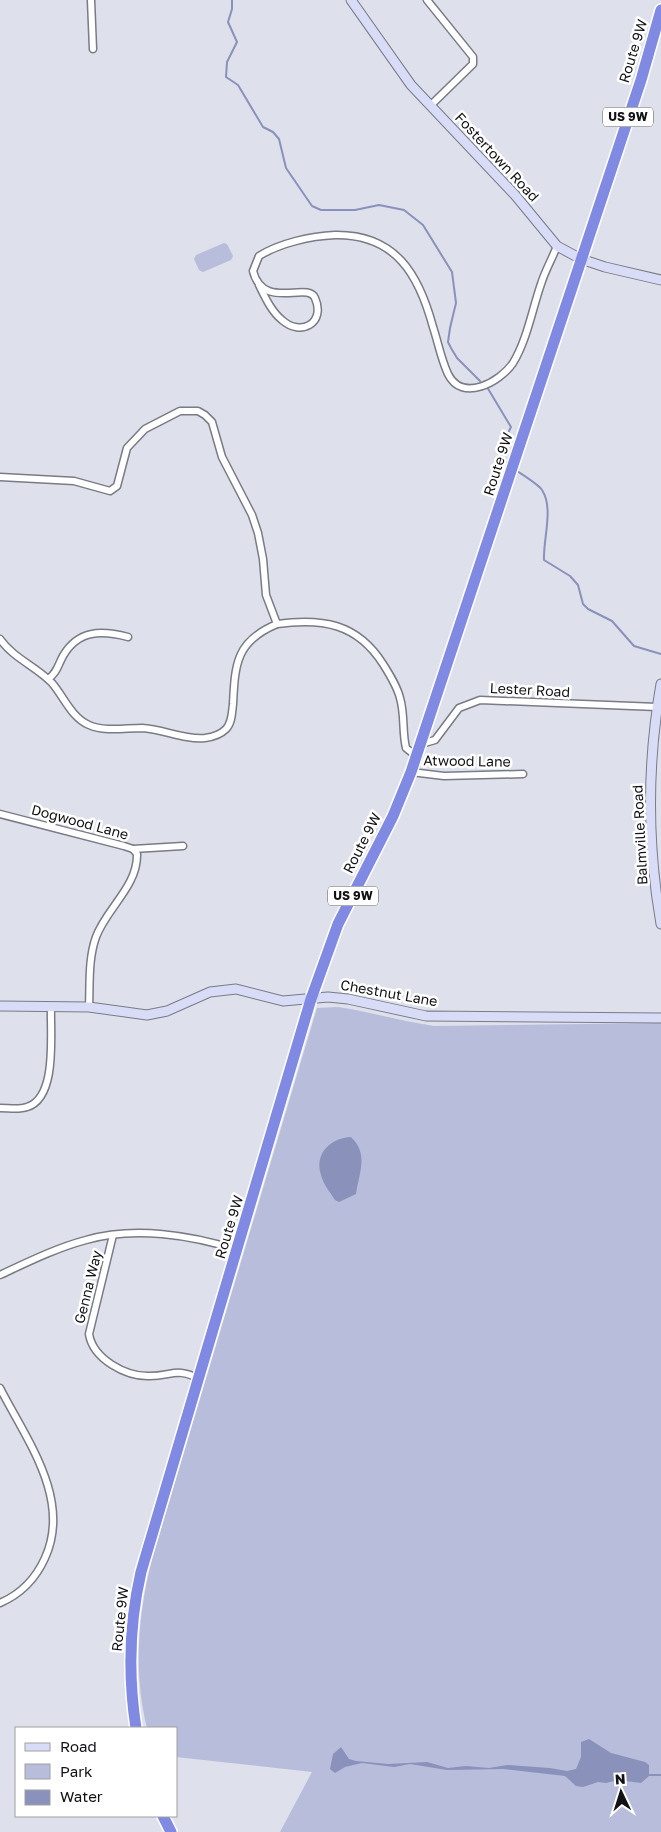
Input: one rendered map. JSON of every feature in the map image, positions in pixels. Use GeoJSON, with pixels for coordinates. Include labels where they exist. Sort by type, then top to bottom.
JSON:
{"type":"FeatureCollection","features":[{"type":"Feature","properties":{"kind":"highway","name":"Route 9W"},"geometry":{"type":"LineString","coordinates":[[136,1727],[131,1679],[133,1617],[141,1572],[312,999],[338,924],[393,816],[421,744],[641,80],[661,10]]}},
{"type":"Feature","properties":{"kind":"highway"},"geometry":{"type":"LineString","coordinates":[[164,1817],[171,1832]]}},
{"type":"Feature","properties":{"kind":"street"},"geometry":{"type":"LineString","coordinates":[[92,0],[93,50]]}},
{"type":"Feature","properties":{"kind":"street","name":"Fostertown Road"},"geometry":{"type":"LineString","coordinates":[[351,0],[386,52],[430,106],[515,195],[557,246],[581,259],[661,280]]}},
{"type":"Feature","properties":{"kind":"street"},"geometry":{"type":"LineString","coordinates":[[427,0],[473,57],[473,64],[430,106]]}},
{"type":"Feature","properties":{"kind":"street"},"geometry":{"type":"LineString","coordinates":[[259,285],[269,291],[280,294],[303,291],[311,293],[315,298],[316,306],[316,320],[314,324],[306,327],[288,325],[269,305],[259,285],[253,271],[259,256],[306,239],[330,235],[358,236],[374,240],[398,257],[413,274],[428,308],[448,375],[454,382],[470,389],[491,382],[512,364],[518,352],[541,282],[557,246]]}},
{"type":"Feature","properties":{"kind":"street"},"geometry":{"type":"LineString","coordinates":[[0,477],[74,480],[110,491],[116,486],[127,448],[138,434],[154,422],[168,415],[180,411],[198,411],[212,422],[222,457],[255,524],[264,558],[266,595],[276,624]]}},
{"type":"Feature","properties":{"kind":"street"},"geometry":{"type":"LineString","coordinates":[[0,639],[16,656],[48,679],[77,718],[94,727],[148,729],[195,738],[214,736],[227,728],[231,720],[235,671],[245,645],[263,630],[276,624],[294,622],[326,624],[346,629],[365,642],[381,661],[395,685],[404,716],[406,748],[416,756]]}},
{"type":"Feature","properties":{"kind":"street"},"geometry":{"type":"LineString","coordinates":[[48,679],[58,669],[62,657],[77,638],[105,632],[128,637]]}},
{"type":"Feature","properties":{"kind":"street","name":"Balmville Road"},"geometry":{"type":"LineString","coordinates":[[661,684],[649,794],[661,924]]}},
{"type":"Feature","properties":{"kind":"street","name":"Lester Road"},"geometry":{"type":"LineString","coordinates":[[421,744],[435,740],[459,708],[480,700],[657,707]]}},
{"type":"Feature","properties":{"kind":"street","name":"Atwood Lane"},"geometry":{"type":"LineString","coordinates":[[411,772],[444,776],[523,774]]}},
{"type":"Feature","properties":{"kind":"street","name":"Dogwood Lane"},"geometry":{"type":"LineString","coordinates":[[0,814],[133,850],[137,854],[134,872],[96,938],[92,953],[89,1007]]}},
{"type":"Feature","properties":{"kind":"street"},"geometry":{"type":"LineString","coordinates":[[133,850],[141,847],[183,846]]}},
{"type":"Feature","properties":{"kind":"street","name":"Chestnut Lane"},"geometry":{"type":"LineString","coordinates":[[0,1006],[89,1007],[131,1014],[156,1014],[222,989],[236,989],[283,1002],[328,997],[348,999],[426,1016],[661,1018]]}},
{"type":"Feature","properties":{"kind":"street"},"geometry":{"type":"LineString","coordinates":[[0,1108],[28,1107],[41,1098],[44,1093],[49,1071],[51,1007]]}},
{"type":"Feature","properties":{"kind":"street"},"geometry":{"type":"LineString","coordinates":[[0,1275],[68,1245],[114,1235],[180,1236],[212,1242],[238,1250]]}},
{"type":"Feature","properties":{"kind":"street","name":"Genna Way"},"geometry":{"type":"LineString","coordinates":[[114,1235],[89,1334],[93,1346],[113,1365],[130,1373],[150,1376],[180,1372],[200,1379]]}},
{"type":"Feature","properties":{"kind":"street"},"geometry":{"type":"LineString","coordinates":[[0,1388],[44,1472],[51,1494],[54,1516],[52,1541],[37,1573],[22,1590],[0,1603]]}},
{"type":"Feature","properties":{"kind":"green space"},"geometry":{"type":"Polygon","coordinates":[[[224,243],[227,244],[233,256],[231,260],[203,272],[199,270],[194,259],[196,255],[224,243]]]}},
{"type":"Feature","properties":{"kind":"green space"},"geometry":{"type":"Polygon","coordinates":[[[338,1007],[434,1026],[661,1023],[661,1832],[280,1832],[312,1772],[178,1757],[178,1727],[147,1727],[140,1685],[139,1643],[147,1580],[317,1008],[338,1007]]]}},
{"type":"Feature","properties":{"kind":"water"},"geometry":{"type":"Polygon","coordinates":[[[351,1137],[357,1143],[361,1157],[356,1194],[339,1202],[335,1200],[323,1182],[319,1167],[320,1160],[326,1148],[331,1144],[337,1140],[351,1137]]]}},
{"type":"Feature","properties":{"kind":"water"},"geometry":{"type":"Polygon","coordinates":[[[589,1739],[611,1753],[645,1762],[649,1765],[649,1774],[661,1774],[661,1776],[649,1776],[641,1783],[618,1780],[606,1783],[598,1782],[583,1787],[576,1786],[565,1776],[503,1769],[447,1770],[410,1764],[394,1767],[362,1763],[345,1767],[335,1773],[330,1769],[333,1754],[341,1747],[349,1759],[356,1761],[388,1764],[427,1762],[448,1768],[466,1766],[489,1768],[507,1765],[567,1771],[576,1769],[581,1757],[581,1742],[589,1739]]]}},
{"type":"Feature","properties":{"kind":"waterway"},"geometry":{"type":"LineString","coordinates":[[232,0],[232,9],[228,22],[237,42],[227,62],[226,77],[238,85],[263,127],[273,132],[279,139],[286,168],[312,206],[321,210],[355,210],[379,205],[404,210],[423,225],[452,272],[456,303],[448,342],[457,358],[480,381]]}},
{"type":"Feature","properties":{"kind":"waterway"},"geometry":{"type":"LineString","coordinates":[[487,387],[511,427],[502,451],[503,460],[507,463]]}},
{"type":"Feature","properties":{"kind":"waterway"},"geometry":{"type":"LineString","coordinates":[[517,471],[540,488],[545,497],[548,515],[544,560],[570,576],[578,585],[583,604],[588,609],[612,621],[634,646],[661,654]]}}]}
